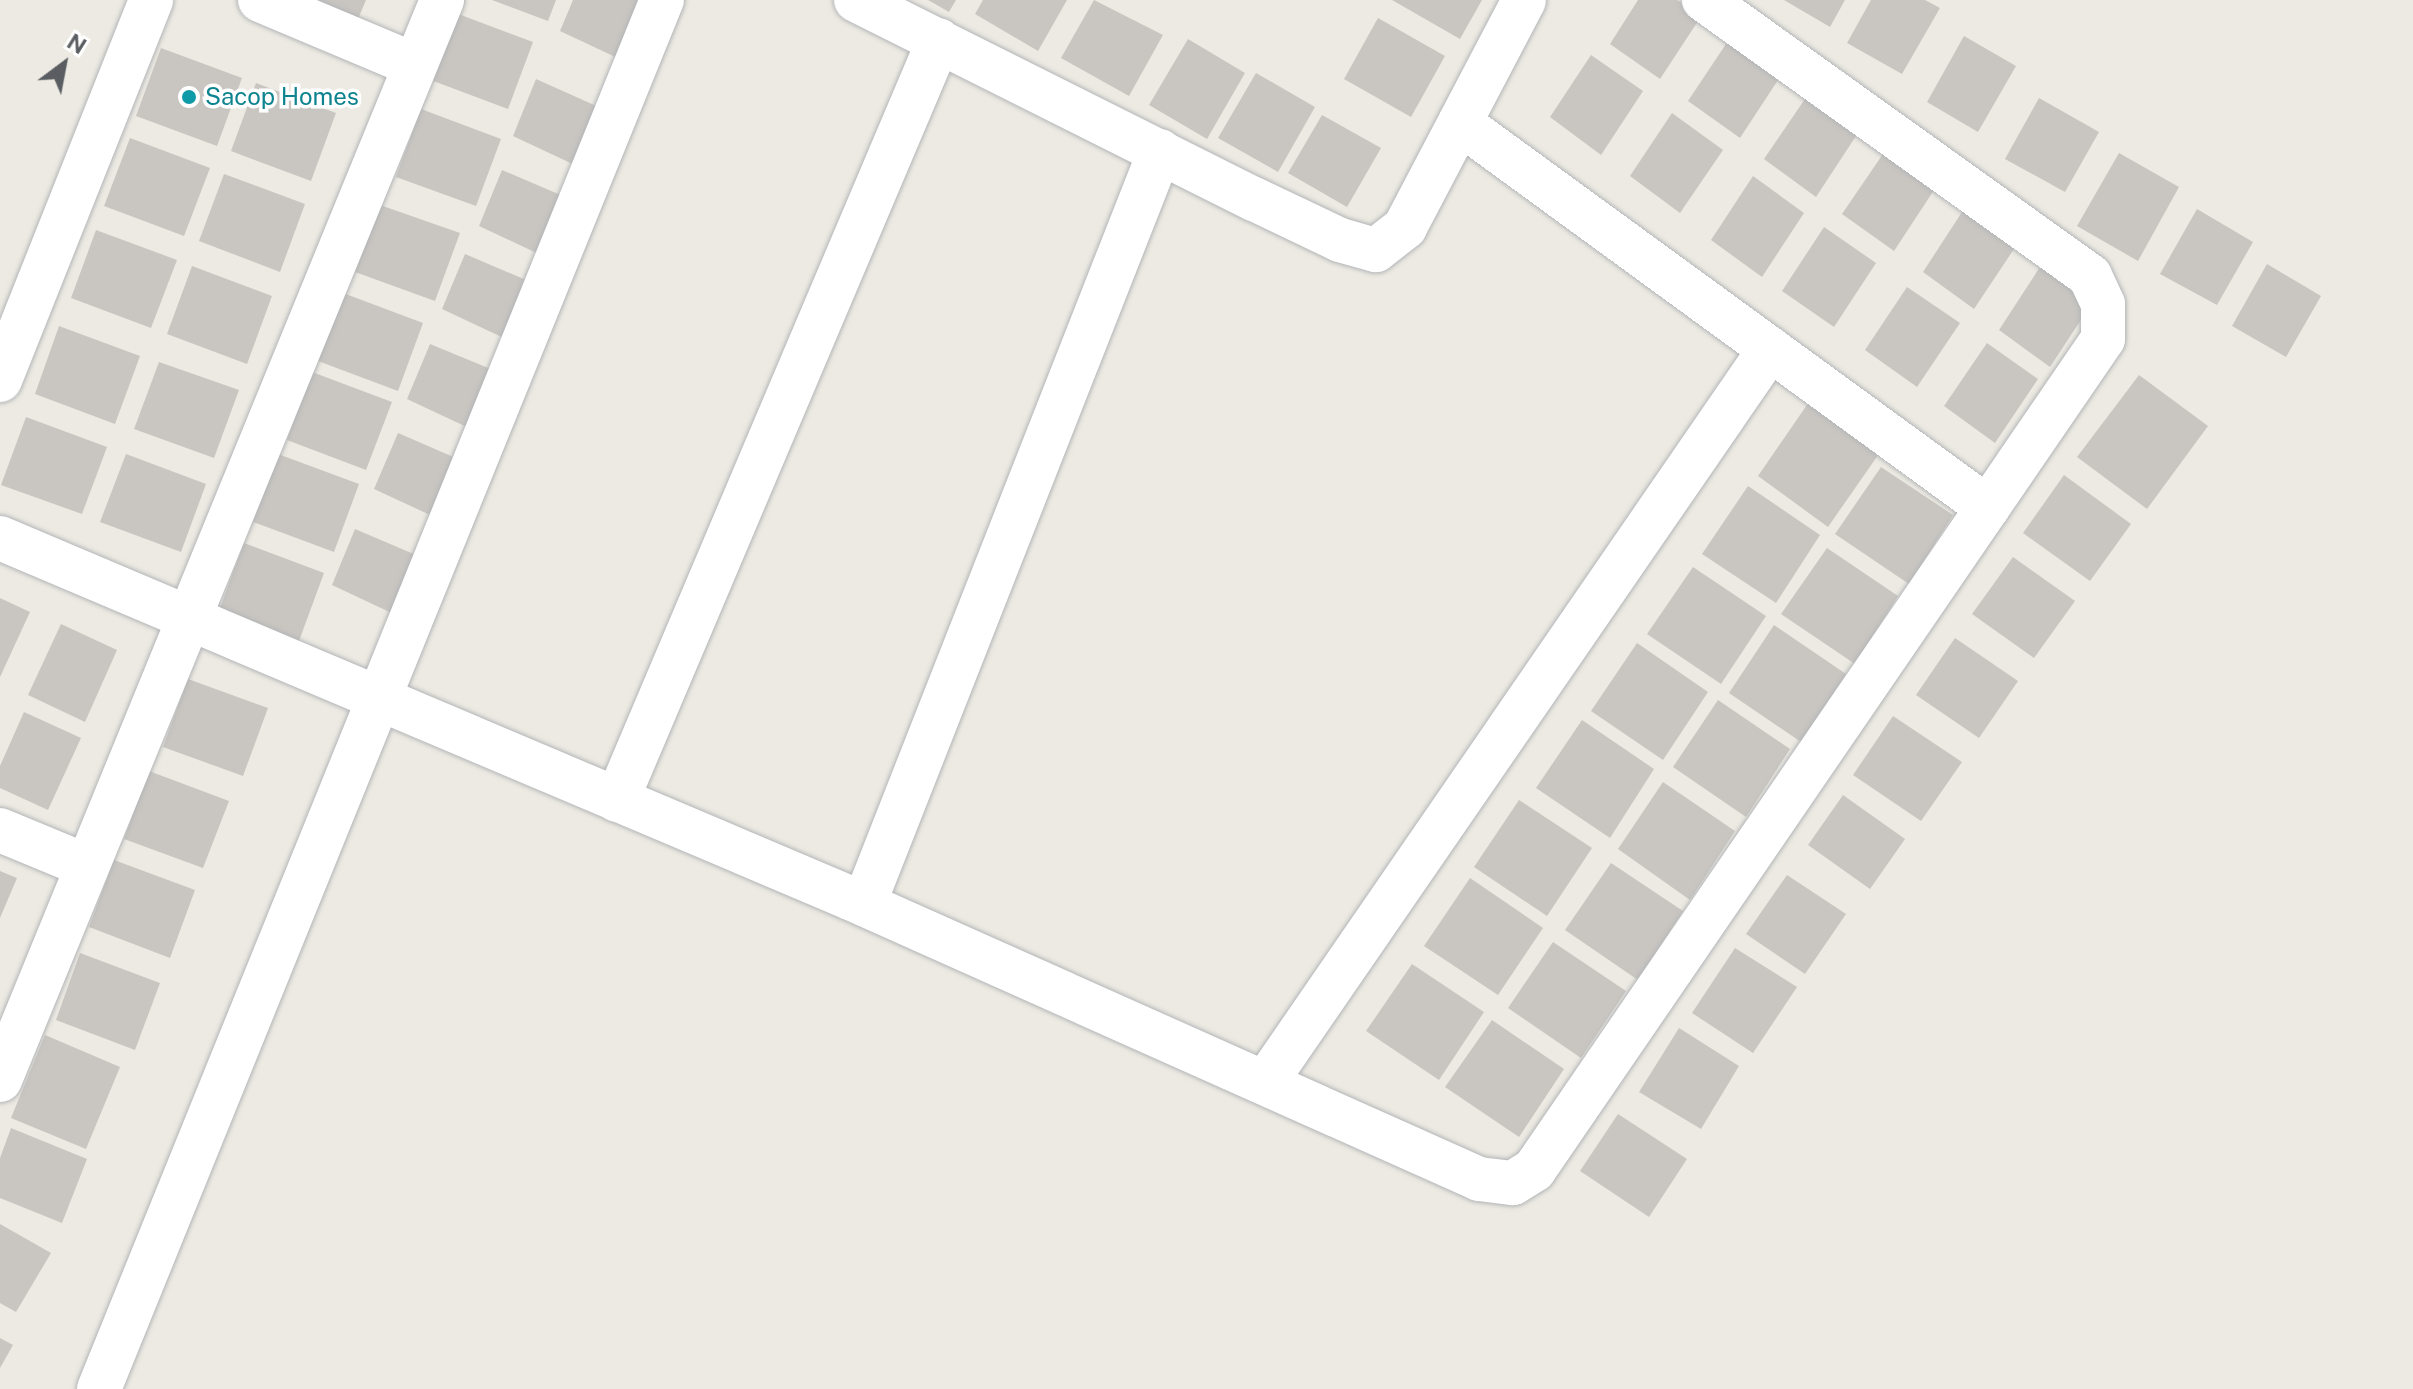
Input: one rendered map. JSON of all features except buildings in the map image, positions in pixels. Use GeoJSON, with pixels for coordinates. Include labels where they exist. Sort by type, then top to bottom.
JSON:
{"type":"FeatureCollection","features":[{"type":"Feature","properties":{"kind":"street"},"geometry":{"type":"LineString","coordinates":[[0,380],[151,0]]}},
{"type":"Feature","properties":{"kind":"street"},"geometry":{"type":"LineString","coordinates":[[260,0],[415,65]]}},
{"type":"Feature","properties":{"kind":"street"},"geometry":{"type":"LineString","coordinates":[[0,1080],[442,0]]}},
{"type":"Feature","properties":{"kind":"street"},"geometry":{"type":"LineString","coordinates":[[99,1389],[662,0]]}},
{"type":"Feature","properties":{"kind":"street"},"geometry":{"type":"LineString","coordinates":[[856,0],[1340,240],[1376,250],[1405,227],[1524,0]]}},
{"type":"Feature","properties":{"kind":"street"},"geometry":{"type":"LineString","coordinates":[[0,538],[864,904],[1479,1179],[1513,1183],[1534,1170],[2103,339],[2103,304],[2090,276],[1704,0]]}},
{"type":"Feature","properties":{"kind":"street"},"geometry":{"type":"LineString","coordinates":[[617,800],[939,40]]}},
{"type":"Feature","properties":{"kind":"street"},"geometry":{"type":"LineString","coordinates":[[1460,123],[1988,508]]}},
{"type":"Feature","properties":{"kind":"street"},"geometry":{"type":"LineString","coordinates":[[864,904],[1160,151]]}},
{"type":"Feature","properties":{"kind":"street"},"geometry":{"type":"LineString","coordinates":[[1265,1083],[1770,349]]}},
{"type":"Feature","properties":{"kind":"street"},"geometry":{"type":"LineString","coordinates":[[0,830],[87,866]]}},
{"type":"Feature","properties":{"kind":"place","name":"Sacop Homes"},"geometry":{"type":"Point","coordinates":[189,97]}}]}
